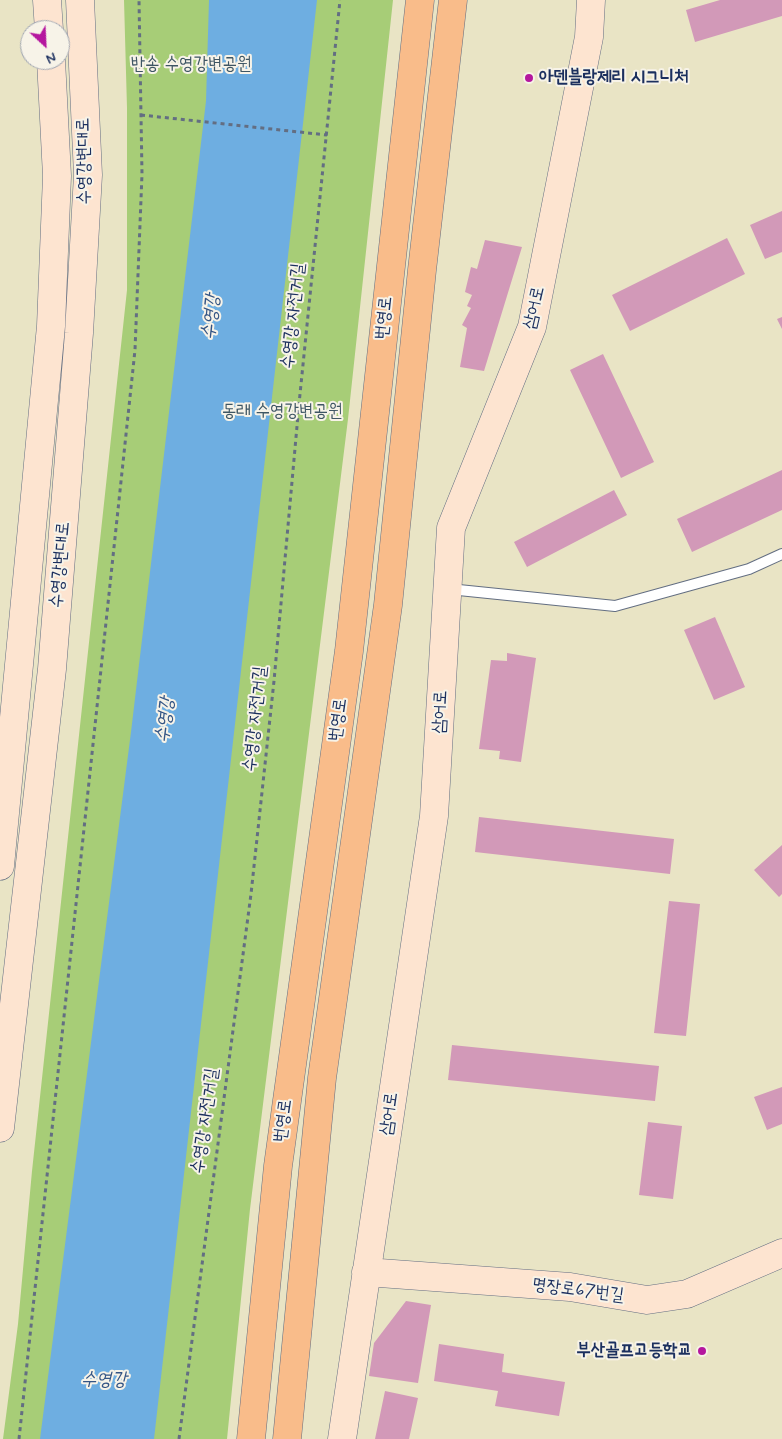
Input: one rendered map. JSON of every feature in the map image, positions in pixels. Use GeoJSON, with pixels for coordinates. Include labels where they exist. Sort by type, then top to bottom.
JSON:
{"type":"FeatureCollection","features":[{"type":"Feature","properties":{"kind":"highway","name":"번영로"},"geometry":{"type":"LineString","coordinates":[[251,1439],[278,1166],[349,651],[420,0]]}},
{"type":"Feature","properties":{"kind":"highway","name":"번영로"},"geometry":{"type":"LineString","coordinates":[[286,1439],[322,1078],[388,605],[422,270],[454,0]]}},
{"type":"Feature","properties":{"kind":"main road"},"geometry":{"type":"LineString","coordinates":[[47,0],[48,20]]}},
{"type":"Feature","properties":{"kind":"main road","name":"수영강변대로"},"geometry":{"type":"LineString","coordinates":[[0,1128],[52,669],[79,333],[88,175],[80,0]]}},
{"type":"Feature","properties":{"kind":"main road","name":"삼어로"},"geometry":{"type":"LineString","coordinates":[[342,1439],[434,816],[451,528],[532,327],[589,37],[591,0]]}},
{"type":"Feature","properties":{"kind":"main road","name":"수영강변대로"},"geometry":{"type":"LineString","coordinates":[[0,866],[51,326],[57,176],[52,70]]}},
{"type":"Feature","properties":{"kind":"main road","name":"명장로67번길"},"geometry":{"type":"LineString","coordinates":[[366,1272],[570,1287],[647,1300],[687,1294],[782,1253]]}},
{"type":"Feature","properties":{"kind":"lane"},"geometry":{"type":"LineString","coordinates":[[448,589],[614,606],[749,569],[782,554]]}},
{"type":"Feature","properties":{"kind":"path"},"geometry":{"type":"LineString","coordinates":[[19,1439],[135,350],[142,174],[139,0]]}},
{"type":"Feature","properties":{"kind":"path","name":"수영강 자전거길"},"geometry":{"type":"LineString","coordinates":[[179,1439],[251,894],[274,681],[298,414],[340,0]]}},
{"type":"Feature","properties":{"kind":"path"},"geometry":{"type":"LineString","coordinates":[[141,114],[198,122],[327,135]]}},
{"type":"Feature","properties":{"kind":"green space"},"geometry":{"type":"Polygon","coordinates":[[[124,0],[393,0],[348,419],[250,1209],[227,1439],[3,1439],[18,1324],[32,1171],[127,290],[127,108],[124,0]]]}},
{"type":"Feature","properties":{"kind":"water","name":"수영강"},"geometry":{"type":"Polygon","coordinates":[[[209,0],[317,0],[154,1439],[40,1439],[131,732],[206,101],[209,0]]]}},
{"type":"Feature","properties":{"kind":"building"},"geometry":{"type":"Polygon","coordinates":[[[720,0],[782,0],[782,16],[695,42],[686,10],[720,0]]]}},
{"type":"Feature","properties":{"kind":"building"},"geometry":{"type":"Polygon","coordinates":[[[782,211],[782,252],[765,259],[750,225],[782,211]]]}},
{"type":"Feature","properties":{"kind":"building"},"geometry":{"type":"Polygon","coordinates":[[[727,238],[745,274],[630,331],[612,295],[727,238]]]}},
{"type":"Feature","properties":{"kind":"building"},"geometry":{"type":"Polygon","coordinates":[[[485,240],[522,247],[484,371],[460,367],[467,328],[462,325],[471,308],[467,306],[472,295],[465,292],[471,267],[477,269],[485,240]]]}},
{"type":"Feature","properties":{"kind":"building"},"geometry":{"type":"Polygon","coordinates":[[[782,317],[782,329],[777,319],[782,317]]]}},
{"type":"Feature","properties":{"kind":"building"},"geometry":{"type":"Polygon","coordinates":[[[603,354],[654,462],[621,478],[570,370],[603,354]]]}},
{"type":"Feature","properties":{"kind":"building"},"geometry":{"type":"Polygon","coordinates":[[[782,470],[782,510],[692,552],[677,519],[782,470]]]}},
{"type":"Feature","properties":{"kind":"building"},"geometry":{"type":"Polygon","coordinates":[[[614,490],[627,515],[527,567],[514,542],[614,490]]]}},
{"type":"Feature","properties":{"kind":"building"},"geometry":{"type":"Polygon","coordinates":[[[715,617],[745,687],[714,700],[684,630],[715,617]]]}},
{"type":"Feature","properties":{"kind":"building"},"geometry":{"type":"Polygon","coordinates":[[[507,653],[536,658],[521,762],[499,759],[500,751],[479,749],[491,660],[507,661],[507,653]]]}},
{"type":"Feature","properties":{"kind":"building"},"geometry":{"type":"Polygon","coordinates":[[[479,817],[674,839],[670,874],[475,852],[479,817]]]}},
{"type":"Feature","properties":{"kind":"building"},"geometry":{"type":"Polygon","coordinates":[[[782,845],[782,894],[779,897],[754,870],[782,845]]]}},
{"type":"Feature","properties":{"kind":"building"},"geometry":{"type":"Polygon","coordinates":[[[669,901],[700,904],[686,1036],[654,1033],[669,901]]]}},
{"type":"Feature","properties":{"kind":"building"},"geometry":{"type":"Polygon","coordinates":[[[452,1045],[659,1066],[655,1101],[448,1080],[452,1045]]]}},
{"type":"Feature","properties":{"kind":"building"},"geometry":{"type":"Polygon","coordinates":[[[782,1087],[782,1124],[767,1130],[754,1097],[782,1087]]]}},
{"type":"Feature","properties":{"kind":"building"},"geometry":{"type":"Polygon","coordinates":[[[648,1122],[682,1126],[673,1199],[639,1195],[648,1122]]]}},
{"type":"Feature","properties":{"kind":"building"},"geometry":{"type":"Polygon","coordinates":[[[406,1301],[431,1305],[418,1383],[369,1376],[374,1343],[406,1301]]]}},
{"type":"Feature","properties":{"kind":"building"},"geometry":{"type":"Polygon","coordinates":[[[439,1344],[504,1354],[502,1372],[565,1382],[559,1416],[495,1406],[498,1391],[434,1381],[439,1344]]]}},
{"type":"Feature","properties":{"kind":"building"},"geometry":{"type":"Polygon","coordinates":[[[385,1391],[418,1398],[409,1439],[375,1439],[385,1391]]]}},
{"type":"Feature","properties":{"kind":"place","name":"아덴블랑제리 시그니처"},"geometry":{"type":"Point","coordinates":[529,78]}},
{"type":"Feature","properties":{"kind":"place","name":"부산골프고등학교"},"geometry":{"type":"Point","coordinates":[702,1351]}},
{"type":"Feature","properties":{"kind":"park label","name":"반송 수영강변공원"},"geometry":{"type":"Point","coordinates":[191,65]}},
{"type":"Feature","properties":{"kind":"park label","name":"동래 수영강변공원"},"geometry":{"type":"Point","coordinates":[282,412]}}]}
